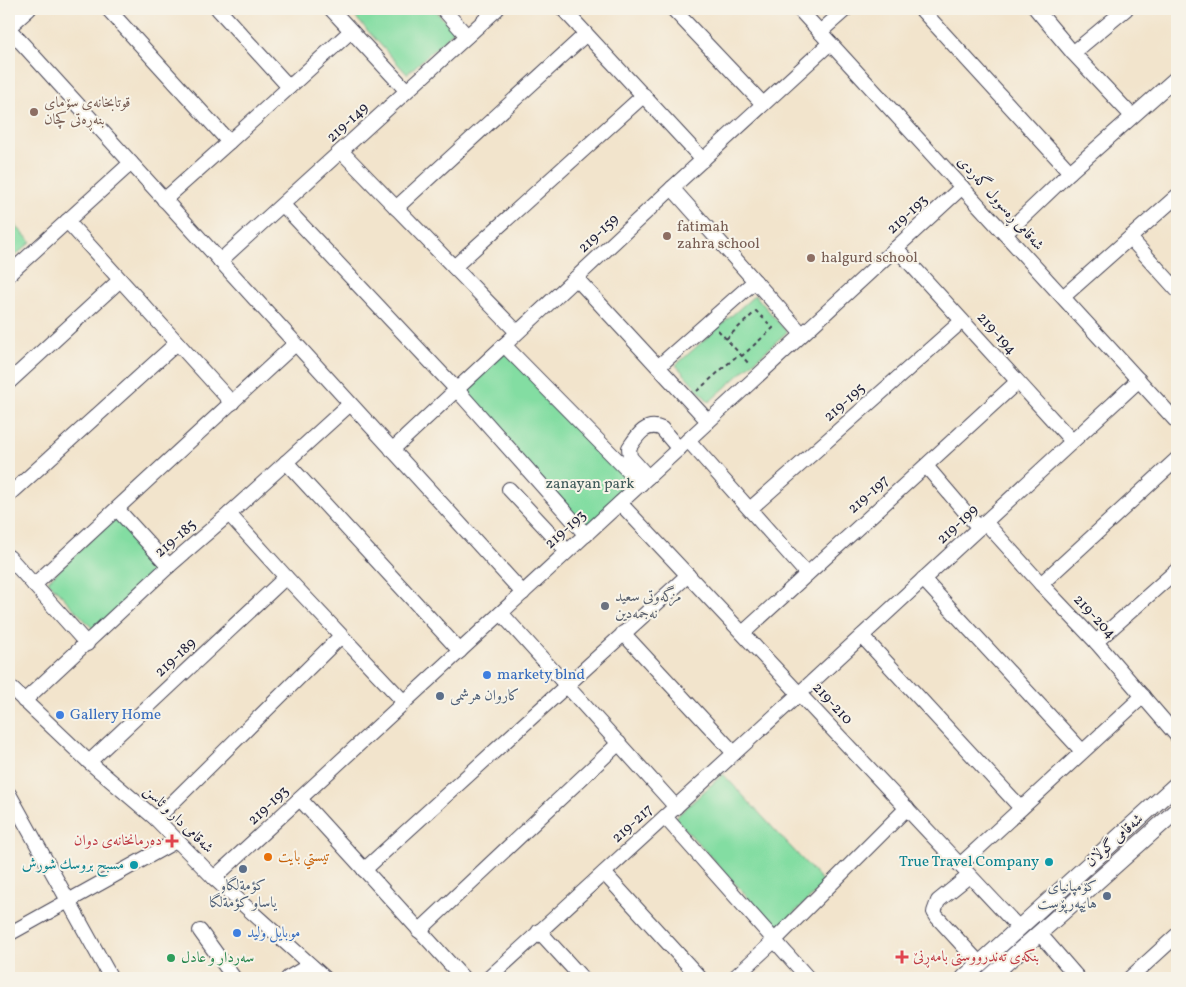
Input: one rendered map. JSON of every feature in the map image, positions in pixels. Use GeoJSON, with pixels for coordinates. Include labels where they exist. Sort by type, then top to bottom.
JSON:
{"type":"FeatureCollection","features":[{"type":"Feature","properties":{"kind":"main road","name":"شەقامی گوڵان"},"geometry":{"type":"LineString","coordinates":[[964,978],[1177,784]]}},
{"type":"Feature","properties":{"kind":"main road","name":"شەقامی گوڵان"},"geometry":{"type":"LineString","coordinates":[[989,978],[1177,810]]}},
{"type":"Feature","properties":{"kind":"street"},"geometry":{"type":"LineString","coordinates":[[29,9],[9,28],[523,593]]}},
{"type":"Feature","properties":{"kind":"street"},"geometry":{"type":"LineString","coordinates":[[108,9],[230,142]]}},
{"type":"Feature","properties":{"kind":"street"},"geometry":{"type":"LineString","coordinates":[[218,9],[289,87]]}},
{"type":"Feature","properties":{"kind":"street"},"geometry":{"type":"LineString","coordinates":[[331,9],[406,90]]}},
{"type":"Feature","properties":{"kind":"street"},"geometry":{"type":"LineString","coordinates":[[443,9],[467,36]]}},
{"type":"Feature","properties":{"kind":"street","name":"219-149"},"geometry":{"type":"LineString","coordinates":[[220,261],[497,9]]}},
{"type":"Feature","properties":{"kind":"street"},"geometry":{"type":"LineString","coordinates":[[563,9],[703,160]]}},
{"type":"Feature","properties":{"kind":"street"},"geometry":{"type":"LineString","coordinates":[[673,9],[764,104]]}},
{"type":"Feature","properties":{"kind":"street","name":"شەقامی ڕەسوول گەردی"},"geometry":{"type":"LineString","coordinates":[[799,9],[1177,422]]}},
{"type":"Feature","properties":{"kind":"street"},"geometry":{"type":"LineString","coordinates":[[820,32],[846,9]]}},
{"type":"Feature","properties":{"kind":"street"},"geometry":{"type":"LineString","coordinates":[[921,9],[1070,172]]}},
{"type":"Feature","properties":{"kind":"street"},"geometry":{"type":"LineString","coordinates":[[1036,9],[1073,53],[1132,116]]}},
{"type":"Feature","properties":{"kind":"street"},"geometry":{"type":"LineString","coordinates":[[1073,53],[1126,9]]}},
{"type":"Feature","properties":{"kind":"street"},"geometry":{"type":"LineString","coordinates":[[164,200],[351,31]]}},
{"type":"Feature","properties":{"kind":"street"},"geometry":{"type":"LineString","coordinates":[[396,208],[586,34]]}},
{"type":"Feature","properties":{"kind":"street","name":"219-159"},"geometry":{"type":"LineString","coordinates":[[392,450],[672,188],[830,44]]}},
{"type":"Feature","properties":{"kind":"street"},"geometry":{"type":"LineString","coordinates":[[1005,234],[1070,172],[1177,77]]}},
{"type":"Feature","properties":{"kind":"street"},"geometry":{"type":"LineString","coordinates":[[454,267],[644,95]]}},
{"type":"Feature","properties":{"kind":"street"},"geometry":{"type":"LineString","coordinates":[[341,151],[454,267],[531,360]]}},
{"type":"Feature","properties":{"kind":"street"},"geometry":{"type":"LineString","coordinates":[[9,274],[131,163]]}},
{"type":"Feature","properties":{"kind":"street","name":"219-193"},"geometry":{"type":"LineString","coordinates":[[214,878],[962,187]]}},
{"type":"Feature","properties":{"kind":"street"},"geometry":{"type":"LineString","coordinates":[[672,188],[802,334]]}},
{"type":"Feature","properties":{"kind":"street"},"geometry":{"type":"LineString","coordinates":[[1063,297],[1177,196]]}},
{"type":"Feature","properties":{"kind":"street"},"geometry":{"type":"LineString","coordinates":[[283,205],[457,390],[586,534]]}},
{"type":"Feature","properties":{"kind":"street"},"geometry":{"type":"LineString","coordinates":[[67,221],[232,403]]}},
{"type":"Feature","properties":{"kind":"street"},"geometry":{"type":"LineString","coordinates":[[1130,238],[1177,290]]}},
{"type":"Feature","properties":{"kind":"street","name":"219-194"},"geometry":{"type":"LineString","coordinates":[[896,248],[1072,441]]}},
{"type":"Feature","properties":{"kind":"street"},"geometry":{"type":"LineString","coordinates":[[576,278],[708,421]]}},
{"type":"Feature","properties":{"kind":"street"},"geometry":{"type":"LineString","coordinates":[[9,382],[120,280]]}},
{"type":"Feature","properties":{"kind":"street"},"geometry":{"type":"LineString","coordinates":[[659,366],[755,281]]}},
{"type":"Feature","properties":{"kind":"street","name":"219-195"},"geometry":{"type":"LineString","coordinates":[[750,509],[962,321]]}},
{"type":"Feature","properties":{"kind":"street"},"geometry":{"type":"LineString","coordinates":[[511,338],[644,481]]}},
{"type":"Feature","properties":{"kind":"street"},"geometry":{"type":"LineString","coordinates":[[9,494],[177,343]]}},
{"type":"Feature","properties":{"kind":"street"},"geometry":{"type":"LineString","coordinates":[[34,585],[295,344]]}},
{"type":"Feature","properties":{"kind":"street","name":"219-199"},"geometry":{"type":"LineString","coordinates":[[800,693],[1139,380]]}},
{"type":"Feature","properties":{"kind":"street","name":"219-197"},"geometry":{"type":"LineString","coordinates":[[743,633],[1017,382]]}},
{"type":"Feature","properties":{"kind":"street","name":"219-185"},"geometry":{"type":"LineString","coordinates":[[24,701],[169,566],[350,404]]}},
{"type":"Feature","properties":{"kind":"street"},"geometry":{"type":"LineString","coordinates":[[644,481],[630,457],[629,448],[638,435],[646,429],[652,426],[658,427],[683,445],[750,509],[807,574]]}},
{"type":"Feature","properties":{"kind":"street"},"geometry":{"type":"LineString","coordinates":[[1042,584],[1177,459]]}},
{"type":"Feature","properties":{"kind":"street"},"geometry":{"type":"LineString","coordinates":[[286,462],[460,651]]}},
{"type":"Feature","properties":{"kind":"street","name":"219-204"},"geometry":{"type":"LineString","coordinates":[[926,466],[1096,642],[1177,736]]}},
{"type":"Feature","properties":{"kind":"street"},"geometry":{"type":"LineString","coordinates":[[509,489],[567,551]]}},
{"type":"Feature","properties":{"kind":"street","name":"219-210"},"geometry":{"type":"LineString","coordinates":[[620,503],[1019,928]]}},
{"type":"Feature","properties":{"kind":"street"},"geometry":{"type":"LineString","coordinates":[[117,509],[169,566]]}},
{"type":"Feature","properties":{"kind":"street"},"geometry":{"type":"LineString","coordinates":[[229,514],[340,636],[404,702]]}},
{"type":"Feature","properties":{"kind":"street"},"geometry":{"type":"LineString","coordinates":[[9,557],[87,644]]}},
{"type":"Feature","properties":{"kind":"street"},"geometry":{"type":"LineString","coordinates":[[1096,642],[1177,570]]}},
{"type":"Feature","properties":{"kind":"street"},"geometry":{"type":"LineString","coordinates":[[364,870],[688,575]]}},
{"type":"Feature","properties":{"kind":"street","name":"219-189"},"geometry":{"type":"LineString","coordinates":[[89,762],[286,577]]}},
{"type":"Feature","properties":{"kind":"street"},"geometry":{"type":"LineString","coordinates":[[923,579],[1082,751]]}},
{"type":"Feature","properties":{"kind":"street"},"geometry":{"type":"LineString","coordinates":[[501,613],[676,807]]}},
{"type":"Feature","properties":{"kind":"street"},"geometry":{"type":"LineString","coordinates":[[624,633],[734,754]]}},
{"type":"Feature","properties":{"kind":"street"},"geometry":{"type":"LineString","coordinates":[[156,819],[340,636]]}},
{"type":"Feature","properties":{"kind":"street"},"geometry":{"type":"LineString","coordinates":[[862,636],[1022,808]]}},
{"type":"Feature","properties":{"kind":"street","name":"شەقامی دار و ئاسن"},"geometry":{"type":"LineString","coordinates":[[9,686],[89,762],[156,819],[214,878],[325,978]]}},
{"type":"Feature","properties":{"kind":"street","name":"219-217"},"geometry":{"type":"LineString","coordinates":[[488,978],[800,693]]}},
{"type":"Feature","properties":{"kind":"street"},"geometry":{"type":"LineString","coordinates":[[980,964],[937,918],[934,912],[938,901],[1022,808],[1143,696]]}},
{"type":"Feature","properties":{"kind":"street"},"geometry":{"type":"LineString","coordinates":[[419,931],[619,743]]}},
{"type":"Feature","properties":{"kind":"street"},"geometry":{"type":"LineString","coordinates":[[9,794],[111,978]]}},
{"type":"Feature","properties":{"kind":"street"},"geometry":{"type":"LineString","coordinates":[[300,799],[463,978]]}},
{"type":"Feature","properties":{"kind":"street"},"geometry":{"type":"LineString","coordinates":[[734,978],[776,940],[907,808]]}},
{"type":"Feature","properties":{"kind":"street"},"geometry":{"type":"LineString","coordinates":[[666,817],[808,978]]}},
{"type":"Feature","properties":{"kind":"street"},"geometry":{"type":"LineString","coordinates":[[9,934],[176,841]]}},
{"type":"Feature","properties":{"kind":"street"},"geometry":{"type":"LineString","coordinates":[[604,872],[700,978]]}},
{"type":"Feature","properties":{"kind":"street"},"geometry":{"type":"LineString","coordinates":[[200,931],[234,978]]}},
{"type":"Feature","properties":{"kind":"street"},"geometry":{"type":"LineString","coordinates":[[539,931],[582,978]]}},
{"type":"Feature","properties":{"kind":"street"},"geometry":{"type":"LineString","coordinates":[[1039,933],[1078,978]]}},
{"type":"Feature","properties":{"kind":"street"},"geometry":{"type":"LineString","coordinates":[[1130,978],[1177,934]]}},
{"type":"Feature","properties":{"kind":"street"},"geometry":{"type":"LineString","coordinates":[[288,978],[310,965]]}},
{"type":"Feature","properties":{"kind":"path"},"geometry":{"type":"LineString","coordinates":[[726,339],[756,311],[773,328],[742,356]]}},
{"type":"Feature","properties":{"kind":"path"},"geometry":{"type":"LineString","coordinates":[[710,321],[759,375]]}},
{"type":"Feature","properties":{"kind":"path"},"geometry":{"type":"LineString","coordinates":[[688,399],[739,353]]}},
{"type":"Feature","properties":{"kind":"green space"},"geometry":{"type":"Polygon","coordinates":[[[348,9],[434,9],[454,31],[407,74],[348,9]]]}},
{"type":"Feature","properties":{"kind":"green space"},"geometry":{"type":"Polygon","coordinates":[[[9,218],[31,242],[9,261],[9,218]]]}},
{"type":"Feature","properties":{"kind":"green space"},"geometry":{"type":"Polygon","coordinates":[[[755,295],[787,332],[709,402],[676,365],[755,295]]]}},
{"type":"Feature","properties":{"kind":"green space","name":"zanayan park"},"geometry":{"type":"Polygon","coordinates":[[[504,351],[641,484],[588,533],[463,392],[504,351]]]}},
{"type":"Feature","properties":{"kind":"green space"},"geometry":{"type":"Polygon","coordinates":[[[116,516],[162,565],[94,630],[48,581],[116,516]]]}},
{"type":"Feature","properties":{"kind":"green space"},"geometry":{"type":"Polygon","coordinates":[[[723,774],[825,884],[777,929],[675,818],[723,774]]]}},
{"type":"Feature","properties":{"kind":"place","name":"قوتابخانەی سۆمای بنەڕەتی کچان"},"geometry":{"type":"Point","coordinates":[34,112]}},
{"type":"Feature","properties":{"kind":"place","name":"fatimah zahra school"},"geometry":{"type":"Point","coordinates":[667,236]}},
{"type":"Feature","properties":{"kind":"place","name":"halgurd school"},"geometry":{"type":"Point","coordinates":[811,258]}},
{"type":"Feature","properties":{"kind":"place","name":"مزگەوتی سعید نەجمەدین"},"geometry":{"type":"Point","coordinates":[605,606]}},
{"type":"Feature","properties":{"kind":"place","name":"markety blnd"},"geometry":{"type":"Point","coordinates":[487,675]}},
{"type":"Feature","properties":{"kind":"place","name":"كاروان هرشمی"},"geometry":{"type":"Point","coordinates":[440,696]}},
{"type":"Feature","properties":{"kind":"place","name":"Gallery Home"},"geometry":{"type":"Point","coordinates":[60,715]}},
{"type":"Feature","properties":{"kind":"place","name":"دەرمانخانەی دوان"},"geometry":{"type":"Point","coordinates":[172,841]}},
{"type":"Feature","properties":{"kind":"place","name":"تيستي بايت"},"geometry":{"type":"Point","coordinates":[268,857]}},
{"type":"Feature","properties":{"kind":"place","name":"True Travel Company"},"geometry":{"type":"Point","coordinates":[1049,862]}},
{"type":"Feature","properties":{"kind":"place","name":"مسبح بروسك شورش"},"geometry":{"type":"Point","coordinates":[134,865]}},
{"type":"Feature","properties":{"kind":"place","name":"كؤمةلگاو ياساو كؤمةلگا"},"geometry":{"type":"Point","coordinates":[243,869]}},
{"type":"Feature","properties":{"kind":"place","name":"کۆمپانیای هایپەرپۆست"},"geometry":{"type":"Point","coordinates":[1107,896]}},
{"type":"Feature","properties":{"kind":"place","name":"موبايل وليد"},"geometry":{"type":"Point","coordinates":[237,933]}},
{"type":"Feature","properties":{"kind":"place","name":"بنکەی تەندرووستی بامەڕنێ"},"geometry":{"type":"Point","coordinates":[902,957]}},
{"type":"Feature","properties":{"kind":"place","name":"سەردار و عادل"},"geometry":{"type":"Point","coordinates":[171,958]}}]}
